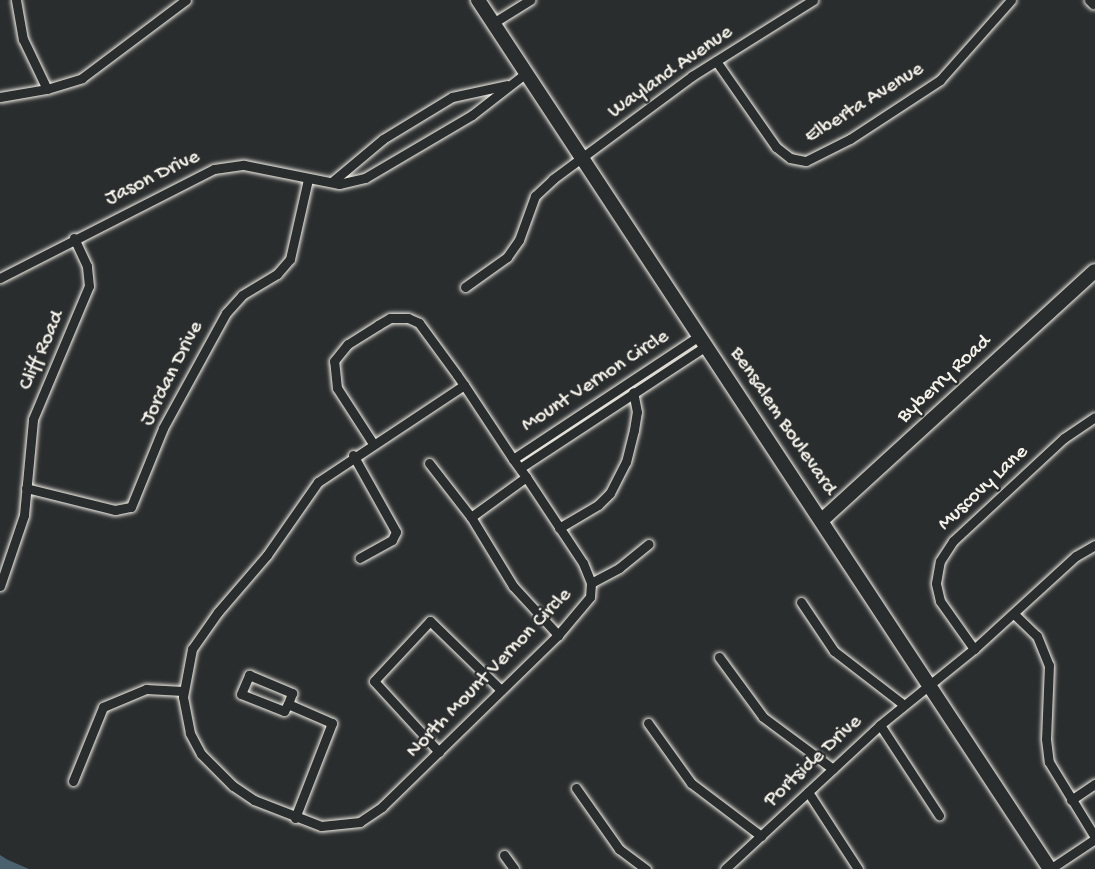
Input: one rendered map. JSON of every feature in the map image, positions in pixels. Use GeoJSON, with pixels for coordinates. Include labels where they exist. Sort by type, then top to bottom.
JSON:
{"type":"FeatureCollection","features":[{"type":"Feature","properties":{"kind":"main road","name":"Bensalem Boulevard"},"geometry":{"type":"LineString","coordinates":[[478,0],[1050,869]]}},
{"type":"Feature","properties":{"kind":"main road","name":"Byberry Road"},"geometry":{"type":"LineString","coordinates":[[822,520],[1095,270]]}},
{"type":"Feature","properties":{"kind":"street"},"geometry":{"type":"LineString","coordinates":[[16,0],[23,39],[47,89]]}},
{"type":"Feature","properties":{"kind":"street"},"geometry":{"type":"LineString","coordinates":[[0,97],[47,89],[82,78],[186,0]]}},
{"type":"Feature","properties":{"kind":"street"},"geometry":{"type":"LineString","coordinates":[[493,22],[530,0]]}},
{"type":"Feature","properties":{"kind":"street","name":"Wayland Avenue"},"geometry":{"type":"LineString","coordinates":[[465,287],[507,257],[519,240],[535,196],[716,61],[813,0]]}},
{"type":"Feature","properties":{"kind":"street","name":"Elberta Avenue"},"geometry":{"type":"LineString","coordinates":[[716,61],[776,147],[790,158],[806,160],[850,139],[940,80],[1011,0]]}},
{"type":"Feature","properties":{"kind":"street","name":"Jason Drive"},"geometry":{"type":"LineString","coordinates":[[0,278],[74,238],[214,169],[244,165],[308,179],[355,181],[375,173],[472,115],[507,85],[526,73]]}},
{"type":"Feature","properties":{"kind":"street","name":"Jason Drive"},"geometry":{"type":"LineString","coordinates":[[333,181],[382,140],[452,97],[507,85]]}},
{"type":"Feature","properties":{"kind":"street","name":"Jordan Drive"},"geometry":{"type":"LineString","coordinates":[[26,488],[115,510],[131,507],[163,429],[226,313],[242,295],[277,274],[290,259],[308,179]]}},
{"type":"Feature","properties":{"kind":"street","name":"Cliff Road"},"geometry":{"type":"LineString","coordinates":[[0,586],[20,531],[33,419],[89,286],[87,266],[74,238]]}},
{"type":"Feature","properties":{"kind":"street","name":"North Mount Vernon Circle"},"geometry":{"type":"LineString","coordinates":[[372,442],[337,388],[332,370],[339,352],[378,325],[395,317],[419,323],[464,385],[520,468],[591,583],[587,603],[382,807],[360,822],[327,826],[294,818],[233,786],[201,754],[187,723],[183,691],[186,666],[199,636],[267,555],[303,499],[318,482],[372,442],[464,385]]}},
{"type":"Feature","properties":{"kind":"street","name":"Mount Vernon Circle"},"geometry":{"type":"LineString","coordinates":[[520,468],[633,392],[702,341]]}},
{"type":"Feature","properties":{"kind":"street","name":"Mount Vernon Circle"},"geometry":{"type":"LineString","coordinates":[[513,459],[702,341]]}},
{"type":"Feature","properties":{"kind":"street"},"geometry":{"type":"LineString","coordinates":[[559,528],[598,505],[610,493],[626,462],[634,430],[637,412],[633,392]]}},
{"type":"Feature","properties":{"kind":"street","name":"Muscovy Lane"},"geometry":{"type":"LineString","coordinates":[[974,649],[940,601],[936,584],[939,561],[970,525],[1064,438],[1095,417]]}},
{"type":"Feature","properties":{"kind":"street"},"geometry":{"type":"LineString","coordinates":[[353,455],[396,532],[392,540],[360,558]]}},
{"type":"Feature","properties":{"kind":"street"},"geometry":{"type":"LineString","coordinates":[[429,463],[471,517],[513,586],[558,634]]}},
{"type":"Feature","properties":{"kind":"street"},"geometry":{"type":"LineString","coordinates":[[471,517],[525,477]]}},
{"type":"Feature","properties":{"kind":"street"},"geometry":{"type":"LineString","coordinates":[[591,583],[619,568],[649,544]]}},
{"type":"Feature","properties":{"kind":"street"},"geometry":{"type":"LineString","coordinates":[[930,684],[1014,614],[1076,556],[1095,546]]}},
{"type":"Feature","properties":{"kind":"street"},"geometry":{"type":"LineString","coordinates":[[801,602],[834,651],[904,705]]}},
{"type":"Feature","properties":{"kind":"street"},"geometry":{"type":"LineString","coordinates":[[1014,614],[1037,636],[1046,655],[1047,748],[1054,775],[1095,838],[1050,869]]}},
{"type":"Feature","properties":{"kind":"street"},"geometry":{"type":"LineString","coordinates":[[439,752],[374,681],[430,621],[501,690]]}},
{"type":"Feature","properties":{"kind":"street"},"geometry":{"type":"LineString","coordinates":[[719,657],[763,717],[833,769]]}},
{"type":"Feature","properties":{"kind":"street"},"geometry":{"type":"LineString","coordinates":[[249,675],[292,693],[288,704],[284,711],[241,694],[249,675]]}},
{"type":"Feature","properties":{"kind":"street","name":"Portside Drive"},"geometry":{"type":"LineString","coordinates":[[725,869],[736,865],[761,836],[808,792],[880,725],[930,684]]}},
{"type":"Feature","properties":{"kind":"street"},"geometry":{"type":"LineString","coordinates":[[73,781],[99,712],[107,704],[146,689],[183,691]]}},
{"type":"Feature","properties":{"kind":"street"},"geometry":{"type":"LineString","coordinates":[[288,704],[332,723],[294,818]]}},
{"type":"Feature","properties":{"kind":"street"},"geometry":{"type":"LineString","coordinates":[[648,723],[691,783],[761,836]]}},
{"type":"Feature","properties":{"kind":"street"},"geometry":{"type":"LineString","coordinates":[[880,725],[939,815]]}},
{"type":"Feature","properties":{"kind":"street"},"geometry":{"type":"LineString","coordinates":[[1071,800],[1095,784]]}},
{"type":"Feature","properties":{"kind":"street"},"geometry":{"type":"LineString","coordinates":[[576,788],[620,849],[646,869]]}},
{"type":"Feature","properties":{"kind":"street"},"geometry":{"type":"LineString","coordinates":[[808,792],[858,869]]}},
{"type":"Feature","properties":{"kind":"street"},"geometry":{"type":"LineString","coordinates":[[504,855],[514,869]]}},
{"type":"Feature","properties":{"kind":"water"},"geometry":{"type":"Polygon","coordinates":[[[0,855],[8,860],[29,869],[0,869],[0,855]]]}}]}
